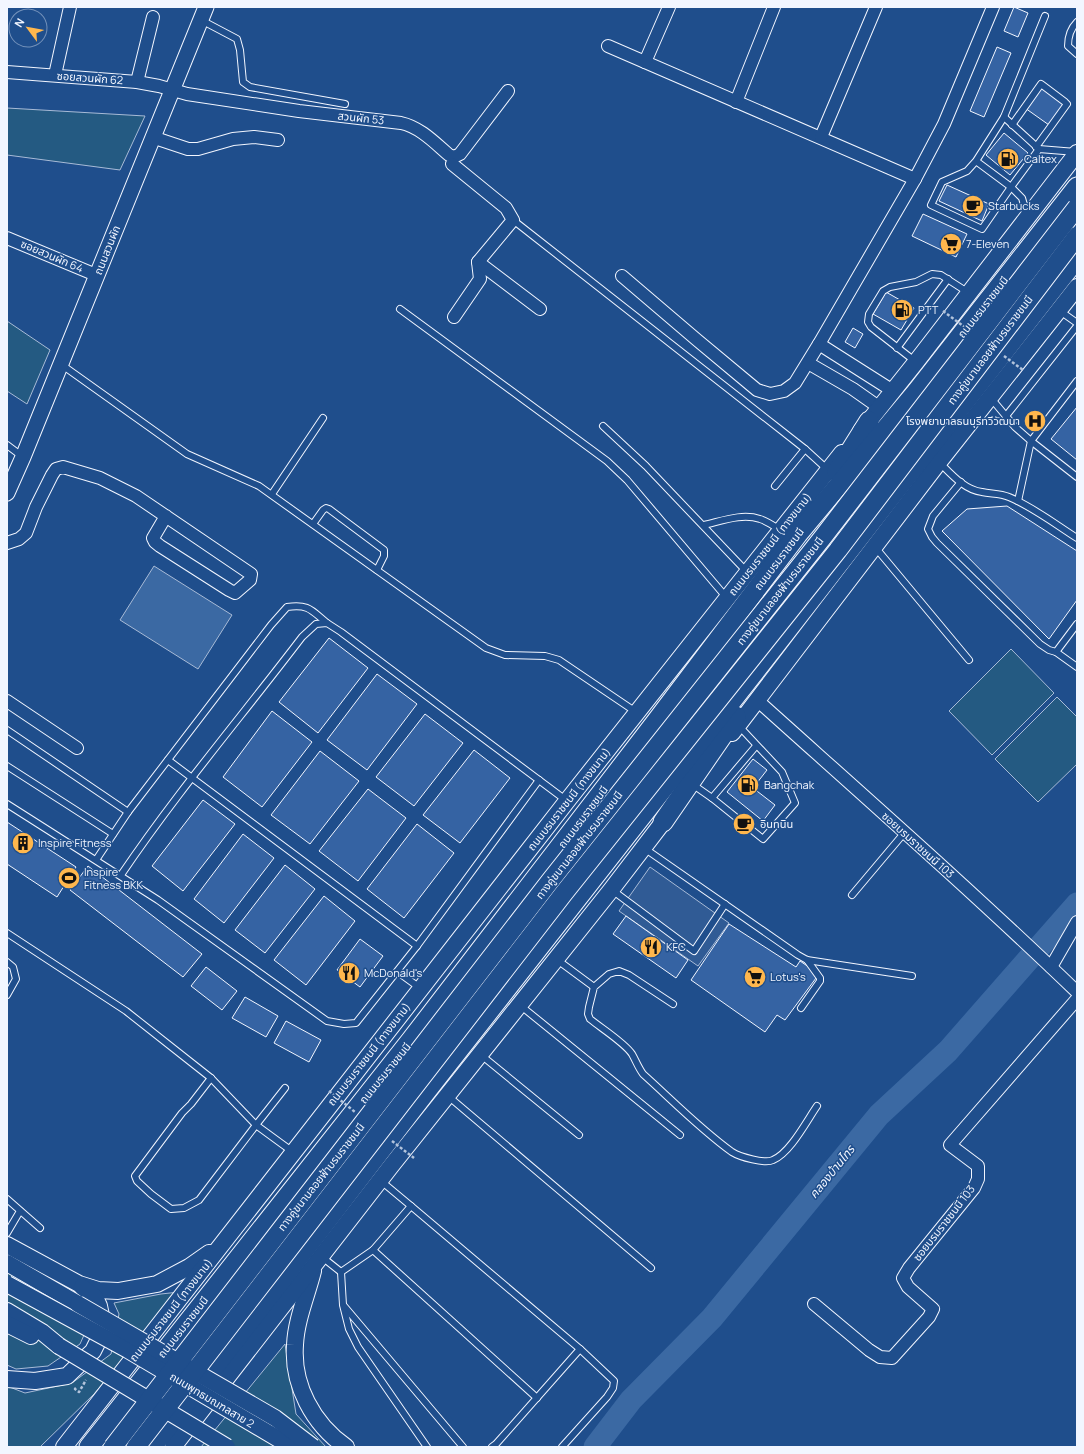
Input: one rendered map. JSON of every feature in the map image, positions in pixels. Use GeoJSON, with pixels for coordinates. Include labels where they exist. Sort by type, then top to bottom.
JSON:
{"type":"FeatureCollection","features":[{"type":"Feature","properties":{"kind":"highway","name":"ถนนบรมราชชนนี"},"geometry":{"type":"LineString","coordinates":[[89,1447],[411,1040],[658,719],[790,532],[917,391],[1077,187]]}},
{"type":"Feature","properties":{"kind":"highway"},"geometry":{"type":"LineString","coordinates":[[152,1447],[442,1072],[1077,258]]}},
{"type":"Feature","properties":{"kind":"highway"},"geometry":{"type":"LineString","coordinates":[[790,532],[875,414]]}},
{"type":"Feature","properties":{"kind":"highway"},"geometry":{"type":"LineString","coordinates":[[663,822],[846,556]]}},
{"type":"Feature","properties":{"kind":"main road","name":"ถนนบรมราชชนนี (ทางขนาน)"},"geometry":{"type":"LineString","coordinates":[[66,1443],[224,1242],[420,988],[727,598],[748,573],[790,532],[828,470],[916,362],[1077,152]]}},
{"type":"Feature","properties":{"kind":"main road","name":"ทางคู่ขนานลอยฟ้าบรมราชชนนี"},"geometry":{"type":"LineString","coordinates":[[113,1447],[550,881],[823,537],[1077,207]]}},
{"type":"Feature","properties":{"kind":"main road","name":"ทางคู่ขนานลอยฟ้าบรมราชชนนี"},"geometry":{"type":"LineString","coordinates":[[136,1447],[564,893],[838,550],[1077,236]]}},
{"type":"Feature","properties":{"kind":"main road"},"geometry":{"type":"LineString","coordinates":[[173,1447],[380,1180],[644,848],[989,397],[1077,287]]}},
{"type":"Feature","properties":{"kind":"main road"},"geometry":{"type":"LineString","coordinates":[[79,1284],[98,1290],[118,1291],[157,1284],[189,1267],[224,1242]]}},
{"type":"Feature","properties":{"kind":"main road"},"geometry":{"type":"LineString","coordinates":[[7,1245],[79,1284],[95,1297],[100,1306],[104,1326],[93,1351],[67,1376],[35,1381],[7,1379]]}},
{"type":"Feature","properties":{"kind":"main road"},"geometry":{"type":"LineString","coordinates":[[318,1260],[298,1326],[295,1345],[295,1365],[298,1380],[313,1414],[324,1429],[346,1447]]}},
{"type":"Feature","properties":{"kind":"main road"},"geometry":{"type":"LineString","coordinates":[[7,1262],[275,1418],[313,1447]]}},
{"type":"Feature","properties":{"kind":"main road","name":"ถนนพุทธมณฑลสาย 2"},"geometry":{"type":"LineString","coordinates":[[7,1284],[128,1350],[292,1447]]}},
{"type":"Feature","properties":{"kind":"main road"},"geometry":{"type":"LineString","coordinates":[[7,1310],[42,1332],[59,1346],[227,1447]]}},
{"type":"Feature","properties":{"kind":"main road"},"geometry":{"type":"LineString","coordinates":[[7,1324],[36,1339],[59,1346]]}},
{"type":"Feature","properties":{"kind":"main road"},"geometry":{"type":"LineString","coordinates":[[179,1447],[186,1431]]}},
{"type":"Feature","properties":{"kind":"street"},"geometry":{"type":"LineString","coordinates":[[55,75],[70,7]]}},
{"type":"Feature","properties":{"kind":"street"},"geometry":{"type":"LineString","coordinates":[[645,62],[669,7]]}},
{"type":"Feature","properties":{"kind":"street"},"geometry":{"type":"LineString","coordinates":[[736,102],[774,7]]}},
{"type":"Feature","properties":{"kind":"street"},"geometry":{"type":"LineString","coordinates":[[821,137],[876,7]]}},
{"type":"Feature","properties":{"kind":"street"},"geometry":{"type":"LineString","coordinates":[[622,276],[757,390],[770,394],[784,391],[794,383],[808,363],[915,179],[944,124],[993,7]]}},
{"type":"Feature","properties":{"kind":"street","name":"ถนนสวนผัก"},"geometry":{"type":"LineString","coordinates":[[7,493],[61,364],[152,137],[173,90],[203,13]]}},
{"type":"Feature","properties":{"kind":"street"},"geometry":{"type":"LineString","coordinates":[[137,82],[153,17]]}},
{"type":"Feature","properties":{"kind":"street"},"geometry":{"type":"LineString","coordinates":[[608,46],[915,179]]}},
{"type":"Feature","properties":{"kind":"street","name":"ซอยสวนผัก 62"},"geometry":{"type":"LineString","coordinates":[[7,72],[137,82],[173,90]]}},
{"type":"Feature","properties":{"kind":"street","name":"สวนผัก 53"},"geometry":{"type":"LineString","coordinates":[[173,90],[187,94],[299,111],[408,124],[417,129],[449,155],[454,157],[460,154],[508,91]]}},
{"type":"Feature","properties":{"kind":"street"},"geometry":{"type":"LineString","coordinates":[[152,137],[188,149],[198,149],[232,139],[254,137],[278,140]]}},
{"type":"Feature","properties":{"kind":"street"},"geometry":{"type":"LineString","coordinates":[[452,164],[506,208],[513,220],[478,262],[480,279],[454,318]]}},
{"type":"Feature","properties":{"kind":"street","name":"ซอยสวนผัก 64"},"geometry":{"type":"LineString","coordinates":[[7,238],[96,275]]}},
{"type":"Feature","properties":{"kind":"street"},"geometry":{"type":"LineString","coordinates":[[478,262],[540,309]]}},
{"type":"Feature","properties":{"kind":"street"},"geometry":{"type":"LineString","coordinates":[[819,344],[893,391]]}},
{"type":"Feature","properties":{"kind":"street"},"geometry":{"type":"LineString","coordinates":[[808,363],[853,389],[875,414]]}},
{"type":"Feature","properties":{"kind":"street"},"geometry":{"type":"LineString","coordinates":[[7,543],[20,539],[26,533],[36,507],[52,474],[56,469],[63,467],[100,478],[136,496],[166,516],[251,574],[250,580],[235,593],[160,546],[155,542],[154,538],[166,516]]}},
{"type":"Feature","properties":{"kind":"street","name":"ซอยบรมราชชนนี 103"},"geometry":{"type":"LineString","coordinates":[[757,700],[905,832],[1049,964],[1077,992]]}},
{"type":"Feature","properties":{"kind":"street"},"geometry":{"type":"LineString","coordinates":[[7,701],[77,748]]}},
{"type":"Feature","properties":{"kind":"street"},"geometry":{"type":"LineString","coordinates":[[1049,964],[1077,922]]}},
{"type":"Feature","properties":{"kind":"street","name":"ซอยบรมราชชนนี 103"},"geometry":{"type":"LineString","coordinates":[[814,1304],[868,1350],[880,1357],[892,1358],[929,1317],[933,1309],[908,1287],[903,1278],[908,1268],[974,1188],[978,1179],[978,1166],[950,1145],[1077,999]]}},
{"type":"Feature","properties":{"kind":"lane"},"geometry":{"type":"LineString","coordinates":[[203,13],[237,39],[240,50],[243,82],[250,87],[345,104]]}},
{"type":"Feature","properties":{"kind":"lane"},"geometry":{"type":"LineString","coordinates":[[1012,125],[1041,84],[1067,104],[982,229],[931,205],[942,182],[966,171],[976,161],[1004,117],[1045,16]]}},
{"type":"Feature","properties":{"kind":"lane"},"geometry":{"type":"LineString","coordinates":[[1077,22],[1068,38],[1068,46],[1077,54]]}},
{"type":"Feature","properties":{"kind":"lane"},"geometry":{"type":"LineString","coordinates":[[1004,117],[1038,148],[1077,152]]}},
{"type":"Feature","properties":{"kind":"lane"},"geometry":{"type":"LineString","coordinates":[[976,161],[1011,186],[1022,198],[1028,216]]}},
{"type":"Feature","properties":{"kind":"lane"},"geometry":{"type":"LineString","coordinates":[[513,220],[805,448],[828,470]]}},
{"type":"Feature","properties":{"kind":"lane"},"geometry":{"type":"LineString","coordinates":[[916,362],[871,327],[868,322],[869,314],[883,291],[890,287],[916,282],[932,274],[941,275],[969,292]]}},
{"type":"Feature","properties":{"kind":"lane"},"geometry":{"type":"LineString","coordinates":[[897,348],[948,279]]}},
{"type":"Feature","properties":{"kind":"lane"},"geometry":{"type":"LineString","coordinates":[[400,309],[607,461],[627,480],[727,598]]}},
{"type":"Feature","properties":{"kind":"lane"},"geometry":{"type":"LineString","coordinates":[[1006,416],[1077,324],[1058,310]]}},
{"type":"Feature","properties":{"kind":"lane"},"geometry":{"type":"LineString","coordinates":[[61,364],[187,454],[259,486],[272,494],[486,648],[505,655],[545,656],[559,660],[637,713]]}},
{"type":"Feature","properties":{"kind":"lane"},"geometry":{"type":"LineString","coordinates":[[1018,500],[1031,441],[1077,381]]}},
{"type":"Feature","properties":{"kind":"lane"},"geometry":{"type":"LineString","coordinates":[[989,397],[1031,441],[1077,477]]}},
{"type":"Feature","properties":{"kind":"lane"},"geometry":{"type":"LineString","coordinates":[[272,494],[323,418]]}},
{"type":"Feature","properties":{"kind":"lane"},"geometry":{"type":"LineString","coordinates":[[603,426],[646,466],[704,525],[748,573]]}},
{"type":"Feature","properties":{"kind":"lane"},"geometry":{"type":"LineString","coordinates":[[7,445],[23,457]]}},
{"type":"Feature","properties":{"kind":"lane"},"geometry":{"type":"LineString","coordinates":[[775,486],[805,448]]}},
{"type":"Feature","properties":{"kind":"lane"},"geometry":{"type":"LineString","coordinates":[[939,462],[960,482],[972,489],[1007,496],[1018,500],[1077,538]]}},
{"type":"Feature","properties":{"kind":"lane"},"geometry":{"type":"LineString","coordinates":[[960,482],[933,516],[928,529],[932,537],[1040,644],[1049,650],[1056,652],[1077,667]]}},
{"type":"Feature","properties":{"kind":"lane"},"geometry":{"type":"LineString","coordinates":[[313,524],[323,510],[326,508],[329,509],[384,550],[384,556],[377,570]]}},
{"type":"Feature","properties":{"kind":"lane"},"geometry":{"type":"LineString","coordinates":[[704,525],[729,518],[748,516],[761,519],[790,532]]}},
{"type":"Feature","properties":{"kind":"lane"},"geometry":{"type":"LineString","coordinates":[[874,546],[969,660]]}},
{"type":"Feature","properties":{"kind":"lane"},"geometry":{"type":"LineString","coordinates":[[96,860],[128,812],[271,626],[287,607],[298,605],[306,606],[567,801]]}},
{"type":"Feature","properties":{"kind":"lane"},"geometry":{"type":"LineString","coordinates":[[121,875],[152,829],[302,636],[316,624],[327,623]]}},
{"type":"Feature","properties":{"kind":"lane"},"geometry":{"type":"LineString","coordinates":[[1056,652],[1077,624]]}},
{"type":"Feature","properties":{"kind":"lane"},"geometry":{"type":"LineString","coordinates":[[692,784],[763,839],[795,803],[782,772],[756,746],[738,725]]}},
{"type":"Feature","properties":{"kind":"lane"},"geometry":{"type":"LineString","coordinates":[[7,730],[128,812]]}},
{"type":"Feature","properties":{"kind":"lane"},"geometry":{"type":"LineString","coordinates":[[712,798],[756,746]]}},
{"type":"Feature","properties":{"kind":"lane"},"geometry":{"type":"LineString","coordinates":[[168,760],[417,946]]}},
{"type":"Feature","properties":{"kind":"lane"},"geometry":{"type":"LineString","coordinates":[[7,766],[113,834]]}},
{"type":"Feature","properties":{"kind":"lane"},"geometry":{"type":"LineString","coordinates":[[7,804],[121,875],[158,900],[327,1021],[344,1024],[356,1023],[398,972],[539,780]]}},
{"type":"Feature","properties":{"kind":"lane"},"geometry":{"type":"LineString","coordinates":[[852,895],[905,832]]}},
{"type":"Feature","properties":{"kind":"lane"},"geometry":{"type":"LineString","coordinates":[[644,848],[798,955],[808,960],[912,976]]}},
{"type":"Feature","properties":{"kind":"lane"},"geometry":{"type":"LineString","coordinates":[[611,890],[694,951],[725,904]]}},
{"type":"Feature","properties":{"kind":"lane"},"geometry":{"type":"LineString","coordinates":[[7,933],[126,1011],[211,1078],[256,1125],[293,1152]]}},
{"type":"Feature","properties":{"kind":"lane"},"geometry":{"type":"LineString","coordinates":[[556,959],[594,987]]}},
{"type":"Feature","properties":{"kind":"lane"},"geometry":{"type":"LineString","coordinates":[[801,1008],[820,981],[820,978],[808,960]]}},
{"type":"Feature","properties":{"kind":"lane"},"geometry":{"type":"LineString","coordinates":[[7,962],[13,967],[16,979],[7,995]]}},
{"type":"Feature","properties":{"kind":"lane"},"geometry":{"type":"LineString","coordinates":[[673,1004],[630,975],[619,971],[609,974],[594,987],[588,1007],[588,1014],[590,1020],[627,1048],[643,1074],[695,1122],[734,1153],[750,1159],[772,1161],[786,1152],[817,1106]]}},
{"type":"Feature","properties":{"kind":"lane"},"geometry":{"type":"LineString","coordinates":[[398,972],[420,988]]}},
{"type":"Feature","properties":{"kind":"lane"},"geometry":{"type":"LineString","coordinates":[[519,1005],[680,1134]]}},
{"type":"Feature","properties":{"kind":"lane"},"geometry":{"type":"LineString","coordinates":[[480,1054],[579,1135]]}},
{"type":"Feature","properties":{"kind":"lane"},"geometry":{"type":"LineString","coordinates":[[211,1078],[182,1113],[135,1176],[137,1181],[151,1194],[171,1209],[184,1208],[199,1200],[285,1088]]}},
{"type":"Feature","properties":{"kind":"lane"},"geometry":{"type":"LineString","coordinates":[[447,1095],[651,1268]]}},
{"type":"Feature","properties":{"kind":"lane"},"geometry":{"type":"LineString","coordinates":[[380,1180],[580,1350],[614,1381],[613,1388],[607,1397],[562,1447]]}},
{"type":"Feature","properties":{"kind":"lane"},"geometry":{"type":"LineString","coordinates":[[7,1199],[40,1228]]}},
{"type":"Feature","properties":{"kind":"lane"},"geometry":{"type":"LineString","coordinates":[[341,1272],[373,1250],[411,1206]]}},
{"type":"Feature","properties":{"kind":"lane"},"geometry":{"type":"LineString","coordinates":[[7,1234],[20,1211]]}},
{"type":"Feature","properties":{"kind":"lane"},"geometry":{"type":"LineString","coordinates":[[373,1250],[537,1398]]}},
{"type":"Feature","properties":{"kind":"lane"},"geometry":{"type":"LineString","coordinates":[[318,1260],[341,1272]]}},
{"type":"Feature","properties":{"kind":"lane"},"geometry":{"type":"LineString","coordinates":[[341,1272],[343,1305],[349,1329],[358,1347],[427,1447]]}},
{"type":"Feature","properties":{"kind":"lane"},"geometry":{"type":"LineString","coordinates":[[343,1305],[463,1447]]}},
{"type":"Feature","properties":{"kind":"lane"},"geometry":{"type":"LineString","coordinates":[[492,1447],[580,1350]]}},
{"type":"Feature","properties":{"kind":"path"},"geometry":{"type":"LineString","coordinates":[[79,1384],[75,1389],[79,1392],[86,1380]]}},
{"type":"Feature","properties":{"kind":"shaded area"},"geometry":{"type":"Polygon","coordinates":[[[7,108],[145,116],[120,170],[7,155],[7,108]]]}},
{"type":"Feature","properties":{"kind":"shaded area"},"geometry":{"type":"Polygon","coordinates":[[[7,321],[50,350],[27,404],[7,391],[7,321]]]}},
{"type":"Feature","properties":{"kind":"shaded area"},"geometry":{"type":"Polygon","coordinates":[[[154,566],[232,615],[198,669],[120,620],[154,566]]]}},
{"type":"Feature","properties":{"kind":"shaded area"},"geometry":{"type":"Polygon","coordinates":[[[1011,649],[1054,693],[992,755],[949,711],[1011,649]]]}},
{"type":"Feature","properties":{"kind":"shaded area"},"geometry":{"type":"Polygon","coordinates":[[[1057,697],[1077,717],[1077,764],[1038,802],[995,759],[1057,697]]]}},
{"type":"Feature","properties":{"kind":"shaded area"},"geometry":{"type":"Polygon","coordinates":[[[650,867],[729,923],[698,966],[619,911],[650,867]]]}},
{"type":"Feature","properties":{"kind":"shaded area"},"geometry":{"type":"Polygon","coordinates":[[[7,1254],[83,1299],[84,1335],[80,1344],[48,1366],[16,1369],[7,1365],[7,1254]]]}},
{"type":"Feature","properties":{"kind":"shaded area"},"geometry":{"type":"Polygon","coordinates":[[[179,1292],[94,1394],[40,1447],[7,1447],[7,1386],[25,1393],[72,1383],[111,1354],[119,1314],[114,1303],[179,1292]]]}},
{"type":"Feature","properties":{"kind":"shaded area"},"geometry":{"type":"Polygon","coordinates":[[[285,1344],[296,1414],[326,1447],[201,1447],[285,1344]]]}},
{"type":"Feature","properties":{"kind":"building"},"geometry":{"type":"Polygon","coordinates":[[[1014,7],[1028,13],[1018,37],[1004,31],[1014,7]]]}},
{"type":"Feature","properties":{"kind":"building"},"geometry":{"type":"Polygon","coordinates":[[[997,47],[1011,53],[984,117],[970,111],[997,47]]]}},
{"type":"Feature","properties":{"kind":"building"},"geometry":{"type":"Polygon","coordinates":[[[1041,86],[1065,103],[1049,125],[1025,108],[1041,86]]]}},
{"type":"Feature","properties":{"kind":"building"},"geometry":{"type":"Polygon","coordinates":[[[1004,133],[1028,153],[1010,175],[986,155],[1004,133]]]}},
{"type":"Feature","properties":{"kind":"building"},"geometry":{"type":"Polygon","coordinates":[[[947,185],[989,204],[982,221],[939,201],[947,185]]]}},
{"type":"Feature","properties":{"kind":"building"},"geometry":{"type":"Polygon","coordinates":[[[923,214],[967,234],[956,257],[912,236],[923,214]]]}},
{"type":"Feature","properties":{"kind":"building"},"geometry":{"type":"Polygon","coordinates":[[[886,292],[914,308],[901,330],[873,314],[886,292]]]}},
{"type":"Feature","properties":{"kind":"building"},"geometry":{"type":"Polygon","coordinates":[[[853,328],[863,334],[855,348],[845,342],[853,328]]]}},
{"type":"Feature","properties":{"kind":"building"},"geometry":{"type":"Polygon","coordinates":[[[1077,407],[1077,460],[1051,439],[1077,407]]]}},
{"type":"Feature","properties":{"kind":"building"},"geometry":{"type":"Polygon","coordinates":[[[1007,506],[1077,551],[1077,600],[1049,639],[942,531],[967,509],[1007,506]]]}},
{"type":"Feature","properties":{"kind":"building"},"geometry":{"type":"Polygon","coordinates":[[[329,638],[368,668],[318,733],[279,702],[329,638]]]}},
{"type":"Feature","properties":{"kind":"building"},"geometry":{"type":"Polygon","coordinates":[[[377,674],[417,704],[367,770],[327,740],[377,674]]]}},
{"type":"Feature","properties":{"kind":"building"},"geometry":{"type":"Polygon","coordinates":[[[272,711],[312,742],[262,807],[223,777],[272,711]]]}},
{"type":"Feature","properties":{"kind":"building"},"geometry":{"type":"Polygon","coordinates":[[[425,714],[463,743],[414,806],[376,777],[425,714]]]}},
{"type":"Feature","properties":{"kind":"building"},"geometry":{"type":"Polygon","coordinates":[[[474,750],[510,778],[460,843],[423,815],[474,750]]]}},
{"type":"Feature","properties":{"kind":"building"},"geometry":{"type":"Polygon","coordinates":[[[320,751],[359,781],[310,844],[271,815],[320,751]]]}},
{"type":"Feature","properties":{"kind":"building"},"geometry":{"type":"Polygon","coordinates":[[[753,759],[767,770],[753,788],[775,805],[763,821],[727,792],[753,759]]]}},
{"type":"Feature","properties":{"kind":"building"},"geometry":{"type":"Polygon","coordinates":[[[368,789],[406,818],[358,881],[319,851],[368,789]]]}},
{"type":"Feature","properties":{"kind":"building"},"geometry":{"type":"Polygon","coordinates":[[[203,800],[235,824],[183,891],[152,866],[203,800]]]}},
{"type":"Feature","properties":{"kind":"building","name":"Inspire Fitness"},"geometry":{"type":"Polygon","coordinates":[[[7,822],[76,867],[57,897],[7,864],[7,822]]]}},
{"type":"Feature","properties":{"kind":"building"},"geometry":{"type":"Polygon","coordinates":[[[417,824],[454,853],[404,918],[367,889],[417,824]]]}},
{"type":"Feature","properties":{"kind":"building"},"geometry":{"type":"Polygon","coordinates":[[[243,834],[274,858],[224,923],[194,899],[243,834]]]}},
{"type":"Feature","properties":{"kind":"building"},"geometry":{"type":"Polygon","coordinates":[[[285,865],[315,889],[265,953],[235,930],[285,865]]]}},
{"type":"Feature","properties":{"kind":"building"},"geometry":{"type":"Polygon","coordinates":[[[88,866],[202,954],[183,977],[70,890],[88,866]]]}},
{"type":"Feature","properties":{"kind":"building"},"geometry":{"type":"Polygon","coordinates":[[[324,896],[355,921],[306,985],[274,960],[324,896]]]}},
{"type":"Feature","properties":{"kind":"building","name":"KFC"},"geometry":{"type":"Polygon","coordinates":[[[626,916],[688,960],[676,978],[613,934],[626,916]]]}},
{"type":"Feature","properties":{"kind":"building","name":"Lotus's"},"geometry":{"type":"Polygon","coordinates":[[[729,924],[796,967],[800,961],[819,974],[785,1020],[777,1015],[765,1032],[691,980],[729,924]]]}},
{"type":"Feature","properties":{"kind":"building"},"geometry":{"type":"Polygon","coordinates":[[[360,939],[383,956],[360,987],[337,970],[360,939]]]}},
{"type":"Feature","properties":{"kind":"building"},"geometry":{"type":"Polygon","coordinates":[[[206,967],[237,991],[222,1010],[191,986],[206,967]]]}},
{"type":"Feature","properties":{"kind":"building"},"geometry":{"type":"Polygon","coordinates":[[[245,997],[278,1016],[266,1037],[232,1018],[245,997]]]}},
{"type":"Feature","properties":{"kind":"building"},"geometry":{"type":"Polygon","coordinates":[[[286,1021],[321,1040],[309,1062],[274,1043],[286,1021]]]}},
{"type":"Feature","properties":{"kind":"waterway","name":"คลองบ้านไทร"},"geometry":{"type":"LineString","coordinates":[[595,1447],[631,1400],[712,1318],[879,1115],[948,1051],[1077,904]]}},
{"type":"Feature","properties":{"kind":"place","name":"Caltex"},"geometry":{"type":"Point","coordinates":[1008,159]}},
{"type":"Feature","properties":{"kind":"place","name":"Starbucks"},"geometry":{"type":"Point","coordinates":[973,206]}},
{"type":"Feature","properties":{"kind":"place","name":"7-Eleven"},"geometry":{"type":"Point","coordinates":[951,244]}},
{"type":"Feature","properties":{"kind":"place","name":"PTT"},"geometry":{"type":"Point","coordinates":[902,310]}},
{"type":"Feature","properties":{"kind":"place","name":"โรงพยาบาลธนบุรีทวีวัฒนา"},"geometry":{"type":"Point","coordinates":[1035,421]}},
{"type":"Feature","properties":{"kind":"place","name":"Bangchak"},"geometry":{"type":"Point","coordinates":[748,785]}},
{"type":"Feature","properties":{"kind":"place","name":"อินทนิน"},"geometry":{"type":"Point","coordinates":[744,824]}},
{"type":"Feature","properties":{"kind":"place","name":"Inspire Fitness"},"geometry":{"type":"Point","coordinates":[23,843]}},
{"type":"Feature","properties":{"kind":"place","name":"Inspire Fitness BKK"},"geometry":{"type":"Point","coordinates":[69,878]}},
{"type":"Feature","properties":{"kind":"place","name":"KFC"},"geometry":{"type":"Point","coordinates":[651,947]}},
{"type":"Feature","properties":{"kind":"place","name":"McDonald's"},"geometry":{"type":"Point","coordinates":[349,973]}},
{"type":"Feature","properties":{"kind":"place","name":"Lotus's"},"geometry":{"type":"Point","coordinates":[755,977]}}]}
